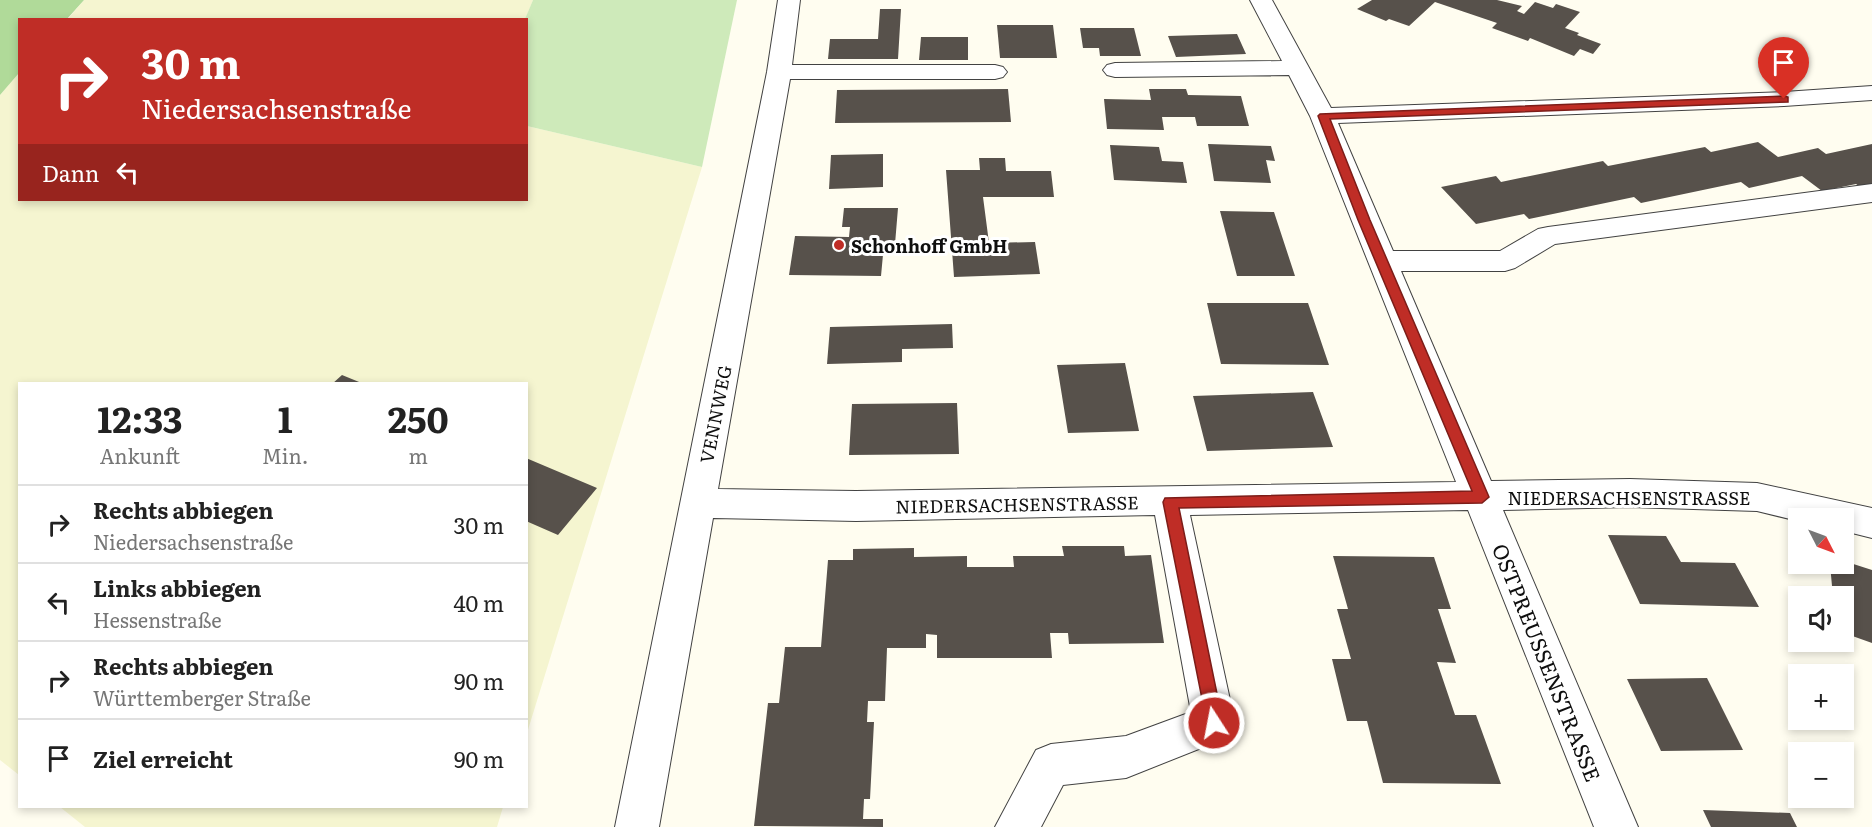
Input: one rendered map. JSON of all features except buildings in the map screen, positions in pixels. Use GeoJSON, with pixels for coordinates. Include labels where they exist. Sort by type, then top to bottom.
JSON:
{"type":"FeatureCollection","features":[{"type":"Feature","properties":{"kind":"street","name":"VENNWEG"},"geometry":{"type":"LineString","coordinates":[[637,827],[779,72],[789,0]]}},
{"type":"Feature","properties":{"kind":"street","name":"OSTPREUSSENSTRASSE"},"geometry":{"type":"LineString","coordinates":[[1261,0],[1323,116],[1381,261],[1482,497],[1513,581],[1616,827]]}},
{"type":"Feature","properties":{"kind":"street"},"geometry":{"type":"LineString","coordinates":[[1115,70],[1298,68]]}},
{"type":"Feature","properties":{"kind":"street"},"geometry":{"type":"LineString","coordinates":[[779,72],[995,72]]}},
{"type":"Feature","properties":{"kind":"street"},"geometry":{"type":"LineString","coordinates":[[1323,116],[1784,99],[1872,93]]}},
{"type":"Feature","properties":{"kind":"street"},"geometry":{"type":"LineString","coordinates":[[1381,261],[1505,261],[1548,236],[1872,193]]}},
{"type":"Feature","properties":{"kind":"street","name":"NIEDERSACHSENSTRASSE"},"geometry":{"type":"LineString","coordinates":[[699,503],[856,506],[1630,493],[1757,497],[1872,524]]}},
{"type":"Feature","properties":{"kind":"street"},"geometry":{"type":"LineString","coordinates":[[1017,827],[1051,765],[1126,757],[1214,723],[1170,502]]}},
{"type":"Feature","properties":{"kind":"green space"},"geometry":{"type":"Polygon","coordinates":[[[0,0],[84,0],[68,18],[18,18],[18,74],[0,95],[0,0]]]}},
{"type":"Feature","properties":{"kind":"green space"},"geometry":{"type":"Polygon","coordinates":[[[84,0],[533,0],[526,18],[69,18],[84,0]]]}},
{"type":"Feature","properties":{"kind":"green space"},"geometry":{"type":"Polygon","coordinates":[[[533,0],[737,0],[702,167],[528,126],[528,18],[525,18],[533,0]]]}},
{"type":"Feature","properties":{"kind":"green space"},"geometry":{"type":"Polygon","coordinates":[[[18,74],[18,201],[528,201],[528,126],[702,167],[528,730],[528,382],[18,382],[18,774],[0,760],[0,95],[18,74]]]}},
{"type":"Feature","properties":{"kind":"green space"},"geometry":{"type":"Polygon","coordinates":[[[61,808],[503,808],[497,827],[85,827],[61,808]]]}},
{"type":"Feature","properties":{"kind":"place","name":"Schonhoff GmbH"},"geometry":{"type":"Point","coordinates":[839,245]}},
{"type":"Feature","properties":{"kind":"route"},"geometry":{"type":"LineString","coordinates":[[1214,723],[1170,502],[1482,497],[1364,220],[1323,116],[1784,99]]}}]}
